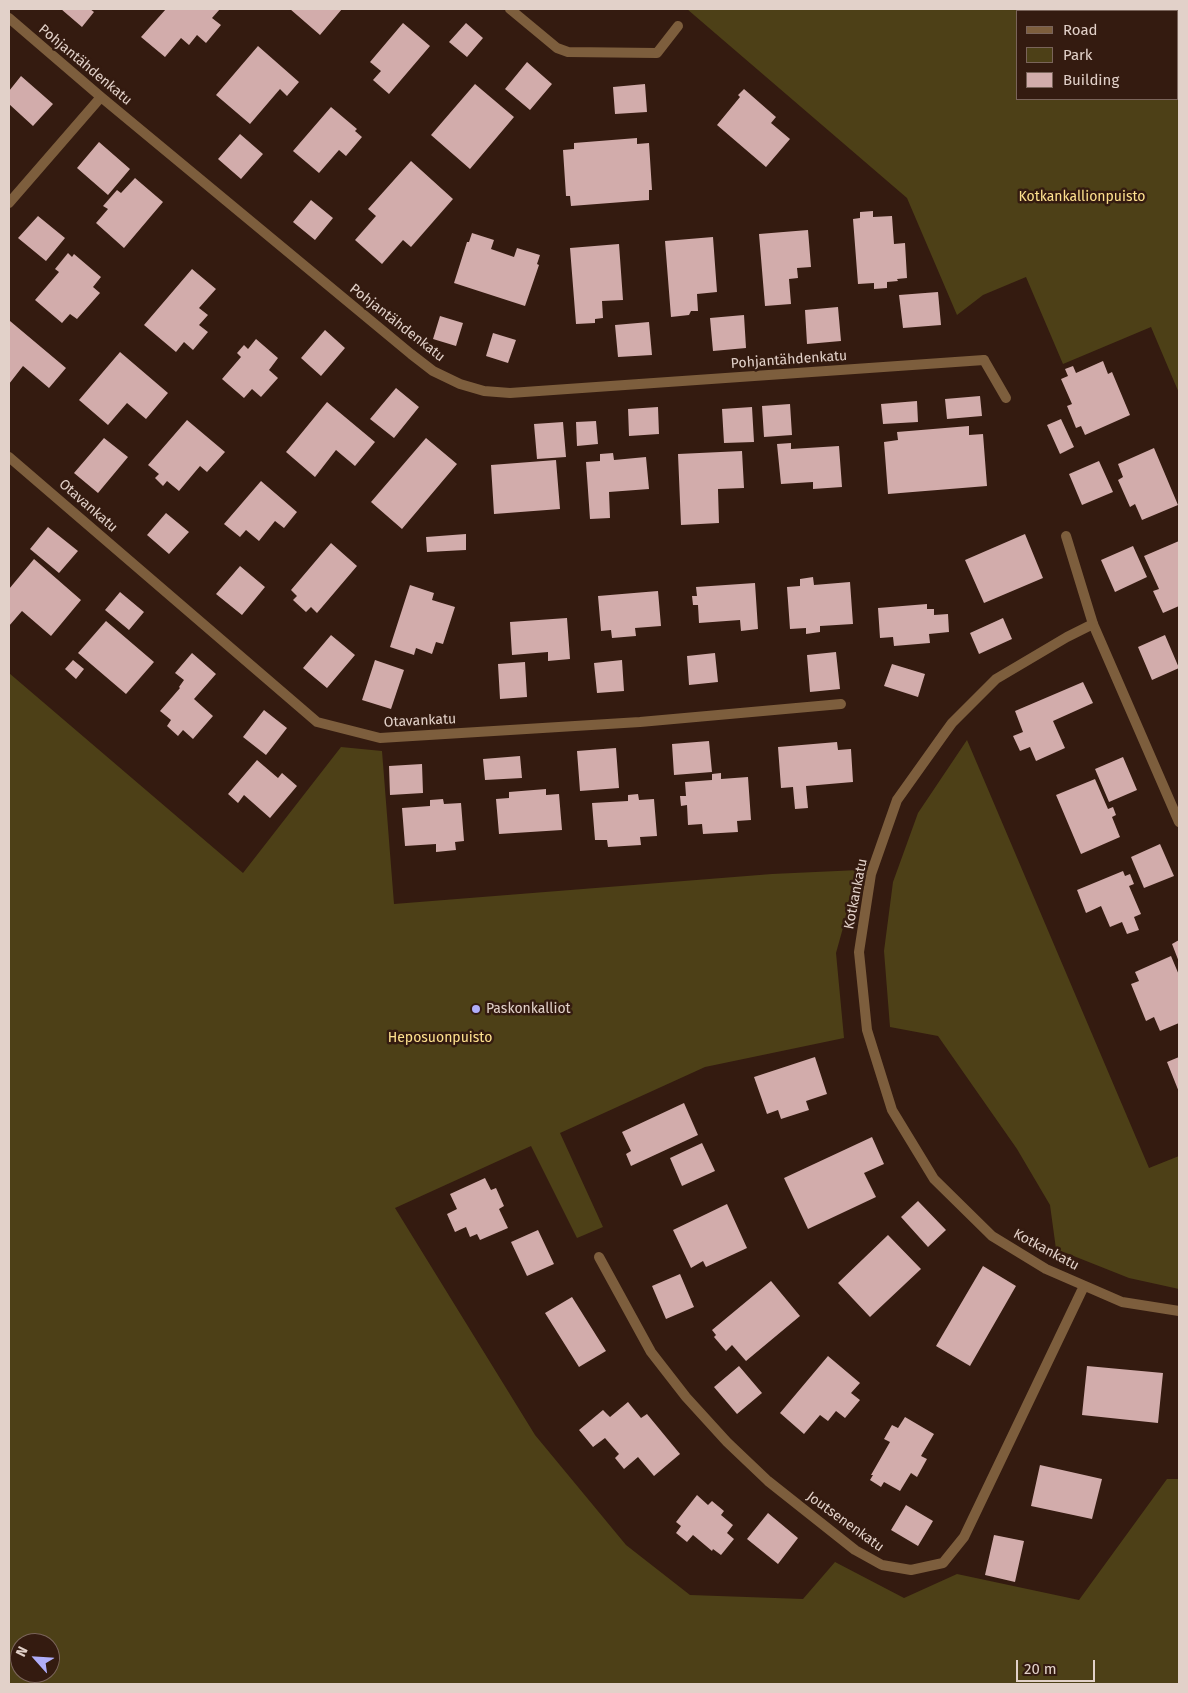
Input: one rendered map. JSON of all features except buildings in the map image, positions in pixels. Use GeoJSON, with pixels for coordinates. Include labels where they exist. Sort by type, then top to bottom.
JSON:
{"type":"FeatureCollection","features":[{"type":"Feature","properties":{"kind":"street"},"geometry":{"type":"LineString","coordinates":[[510,9],[557,48],[568,52],[657,53],[678,26]]}},
{"type":"Feature","properties":{"kind":"street","name":"Pohjantähdenkatu"},"geometry":{"type":"LineString","coordinates":[[9,18],[101,97],[411,354],[433,371],[460,384],[484,391],[510,393],[984,360],[1006,398]]}},
{"type":"Feature","properties":{"kind":"street"},"geometry":{"type":"LineString","coordinates":[[9,203],[101,97]]}},
{"type":"Feature","properties":{"kind":"street","name":"Otavankatu"},"geometry":{"type":"LineString","coordinates":[[9,457],[317,722],[380,738],[637,722],[841,704]]}},
{"type":"Feature","properties":{"kind":"street"},"geometry":{"type":"LineString","coordinates":[[1066,536],[1093,624],[1179,822]]}},
{"type":"Feature","properties":{"kind":"street","name":"Kotkankatu"},"geometry":{"type":"LineString","coordinates":[[1093,624],[1067,636],[996,680],[952,723],[897,800],[871,874],[859,952],[867,1030],[892,1110],[934,1179],[992,1236],[1046,1268],[1122,1302],[1179,1311]]}},
{"type":"Feature","properties":{"kind":"street","name":"Joutsenenkatu"},"geometry":{"type":"LineString","coordinates":[[599,1256],[651,1352],[686,1397],[727,1442],[768,1481],[856,1550],[882,1565],[911,1570],[942,1563],[964,1537],[1084,1286]]}},
{"type":"Feature","properties":{"kind":"green space","name":"Kotkankallionpuisto"},"geometry":{"type":"Polygon","coordinates":[[[687,9],[1179,9],[1179,393],[1151,327],[1063,364],[1026,277],[983,295],[957,315],[907,198],[687,9]]]}},
{"type":"Feature","properties":{"kind":"green space","name":"Heposuonpuisto"},"geometry":{"type":"Polygon","coordinates":[[[9,673],[243,873],[341,747],[382,751],[394,904],[772,874],[859,870],[836,953],[844,1038],[705,1067],[560,1133],[603,1227],[577,1238],[531,1146],[395,1208],[535,1435],[626,1545],[690,1595],[803,1599],[835,1562],[904,1598],[957,1574],[1079,1600],[1167,1479],[1179,1479],[1179,1684],[9,1684],[9,673]]]}},
{"type":"Feature","properties":{"kind":"green space"},"geometry":{"type":"Polygon","coordinates":[[[967,740],[1149,1168],[1179,1156],[1179,1289],[1129,1278],[1056,1249],[1050,1205],[1017,1149],[938,1036],[890,1027],[884,951],[893,882],[918,813],[967,740]]]}},
{"type":"Feature","properties":{"kind":"place","name":"Paskonkalliot"},"geometry":{"type":"Point","coordinates":[476,1009]}}]}
